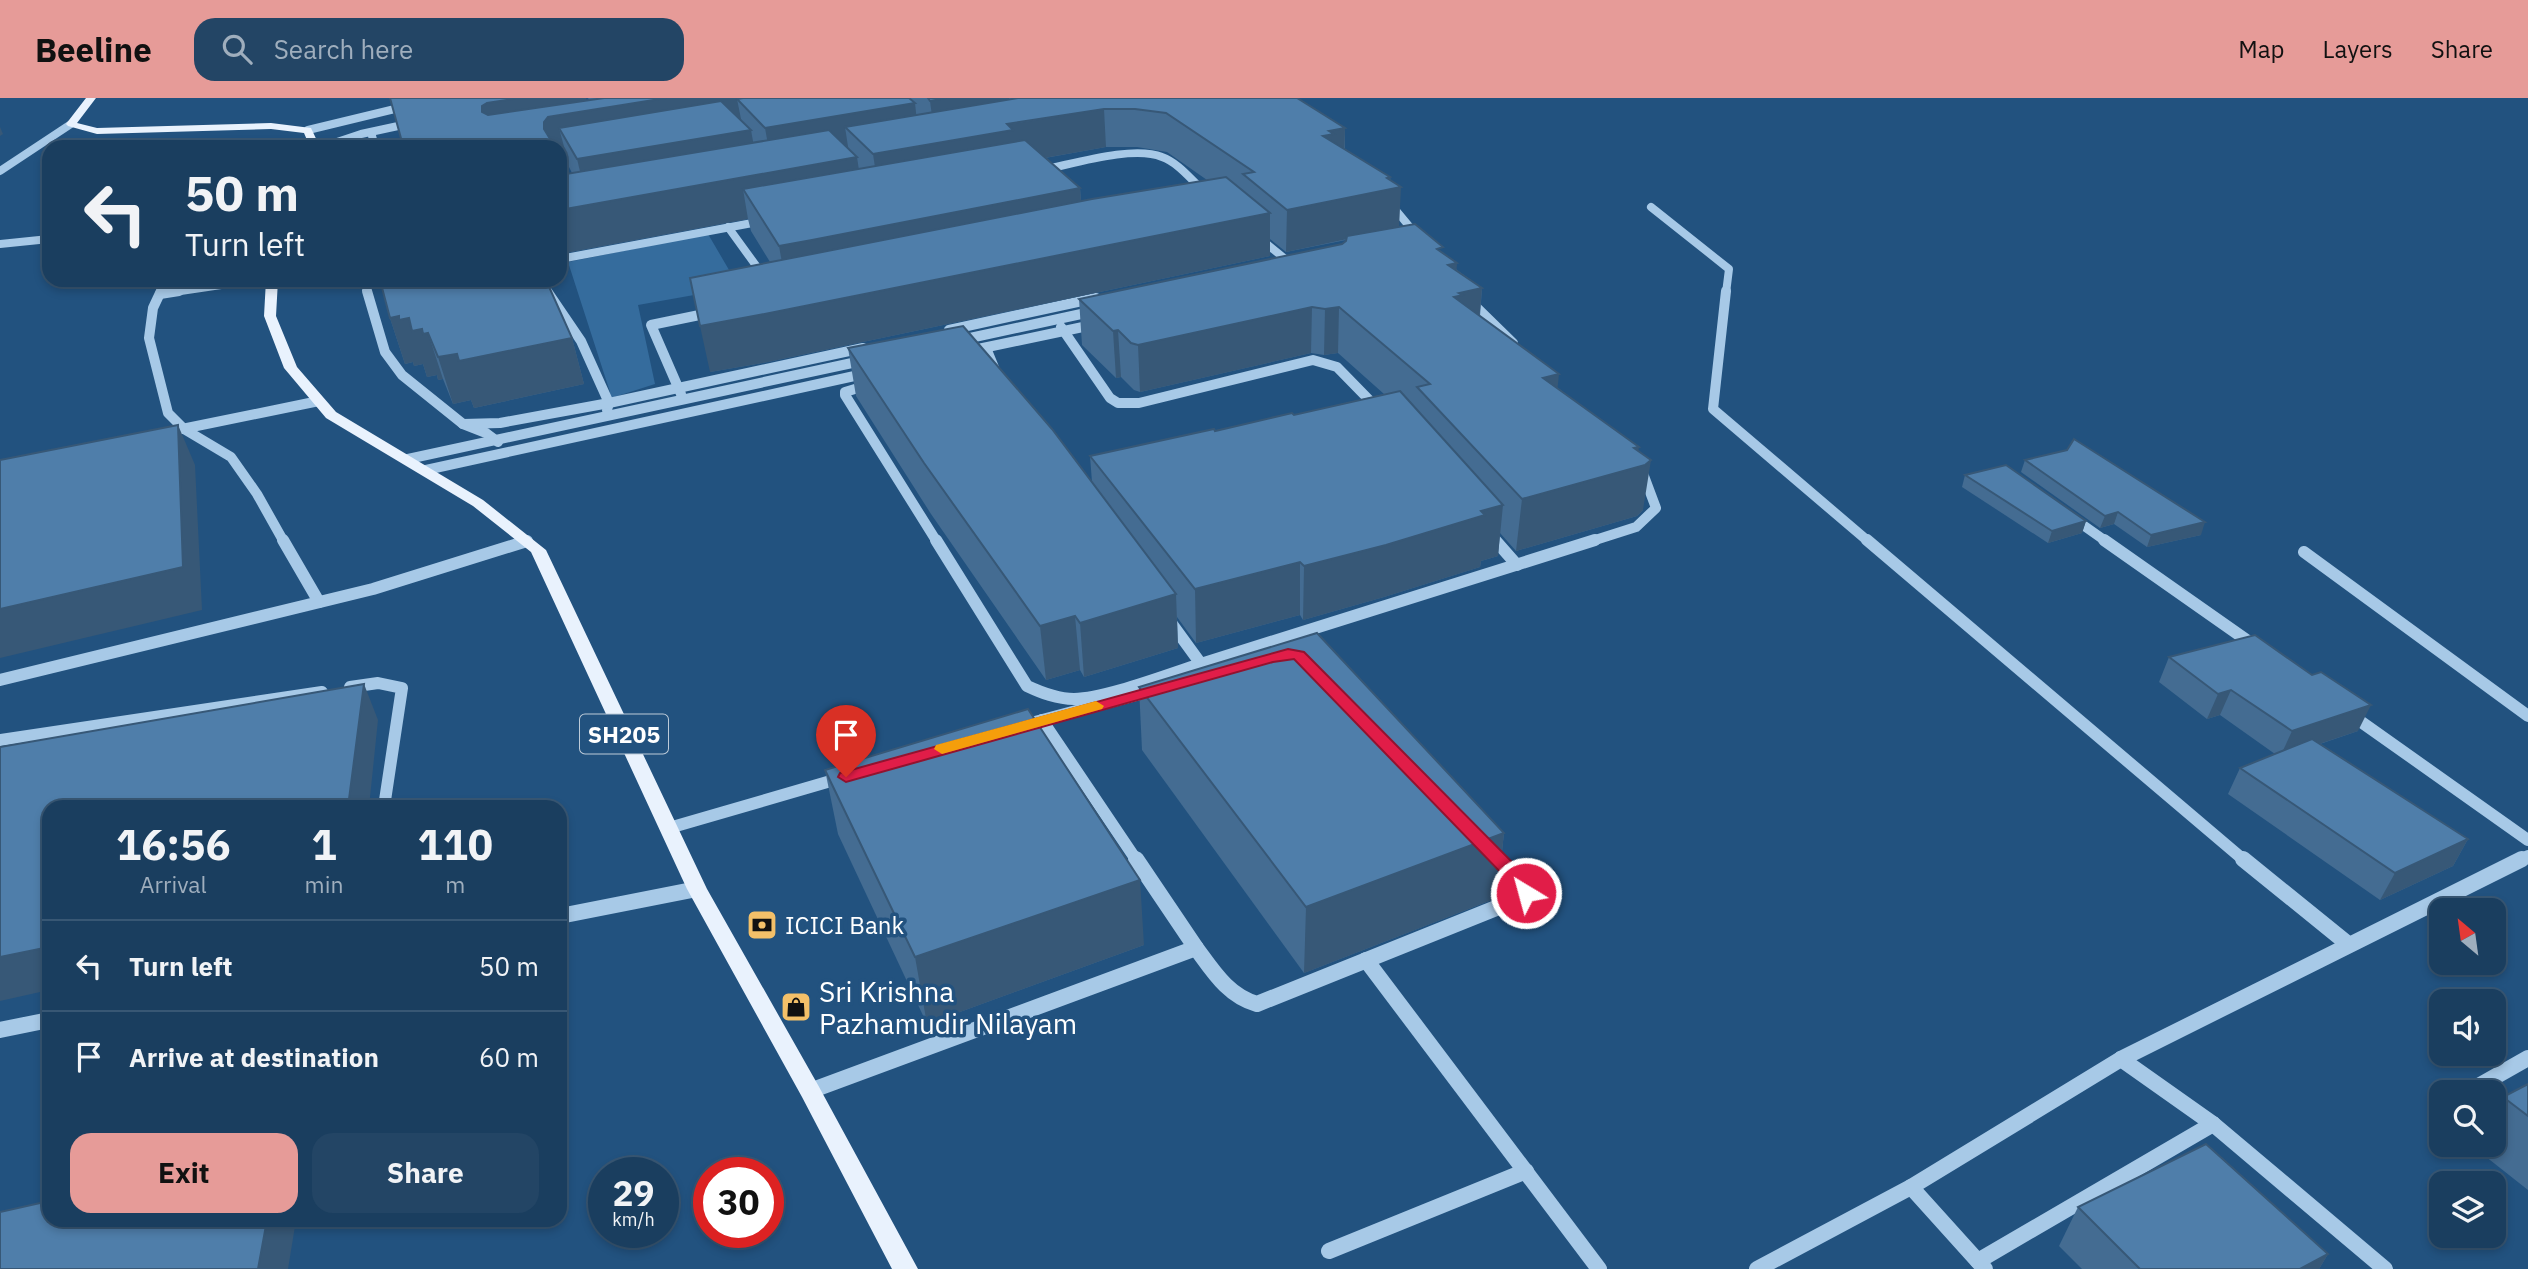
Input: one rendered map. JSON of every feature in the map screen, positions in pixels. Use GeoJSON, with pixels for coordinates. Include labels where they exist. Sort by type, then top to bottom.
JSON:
{"type":"FeatureCollection","features":[{"type":"Feature","properties":{"kind":"main road"},"geometry":{"type":"LineString","coordinates":[[91,98],[71,124],[97,131],[271,126],[308,130],[313,140]]}},
{"type":"Feature","properties":{"kind":"main road","name":"SH205"},"geometry":{"type":"LineString","coordinates":[[272,287],[270,316],[291,368],[331,415],[478,503],[538,550],[697,889],[810,1091],[905,1269]]}},
{"type":"Feature","properties":{"kind":"street"},"geometry":{"type":"LineString","coordinates":[[308,130],[440,98]]}},
{"type":"Feature","properties":{"kind":"street"},"geometry":{"type":"LineString","coordinates":[[344,140],[422,120]]}},
{"type":"Feature","properties":{"kind":"street"},"geometry":{"type":"LineString","coordinates":[[47,140],[71,124]]}},
{"type":"Feature","properties":{"kind":"street"},"geometry":{"type":"LineString","coordinates":[[370,132],[373,140]]}},
{"type":"Feature","properties":{"kind":"street"},"geometry":{"type":"LineString","coordinates":[[0,171],[42,143]]}},
{"type":"Feature","properties":{"kind":"street"},"geometry":{"type":"LineString","coordinates":[[1044,180],[1034,172],[1121,156],[1151,154],[1163,157],[1210,196]]}},
{"type":"Feature","properties":{"kind":"street"},"geometry":{"type":"LineString","coordinates":[[1381,195],[1414,232],[1393,237]]}},
{"type":"Feature","properties":{"kind":"street"},"geometry":{"type":"LineString","coordinates":[[1651,207],[1729,269],[1713,409],[2241,858],[2348,944]]}},
{"type":"Feature","properties":{"kind":"street"},"geometry":{"type":"LineString","coordinates":[[567,258],[769,220]]}},
{"type":"Feature","properties":{"kind":"street"},"geometry":{"type":"LineString","coordinates":[[1244,225],[1300,272]]}},
{"type":"Feature","properties":{"kind":"street"},"geometry":{"type":"LineString","coordinates":[[728,227],[773,288]]}},
{"type":"Feature","properties":{"kind":"street"},"geometry":{"type":"LineString","coordinates":[[0,244],[42,240]]}},
{"type":"Feature","properties":{"kind":"street"},"geometry":{"type":"LineString","coordinates":[[1270,261],[1297,256]]}},
{"type":"Feature","properties":{"kind":"street"},"geometry":{"type":"LineString","coordinates":[[1285,272],[1300,272],[1310,267]]}},
{"type":"Feature","properties":{"kind":"street"},"geometry":{"type":"LineString","coordinates":[[163,287],[153,308],[149,338],[168,413],[184,429],[231,457],[257,494],[319,602]]}},
{"type":"Feature","properties":{"kind":"street"},"geometry":{"type":"LineString","coordinates":[[160,294],[208,287]]}},
{"type":"Feature","properties":{"kind":"street"},"geometry":{"type":"LineString","coordinates":[[366,287],[385,352],[402,375],[463,424],[495,439],[509,451]]}},
{"type":"Feature","properties":{"kind":"street"},"geometry":{"type":"LineString","coordinates":[[544,287],[581,341],[609,402],[605,417]]}},
{"type":"Feature","properties":{"kind":"street"},"geometry":{"type":"LineString","coordinates":[[1464,295],[1524,354]]}},
{"type":"Feature","properties":{"kind":"street"},"geometry":{"type":"LineString","coordinates":[[934,333],[1109,296]]}},
{"type":"Feature","properties":{"kind":"street"},"geometry":{"type":"LineString","coordinates":[[948,342],[1108,308]]}},
{"type":"Feature","properties":{"kind":"street"},"geometry":{"type":"LineString","coordinates":[[689,410],[651,325],[729,309]]}},
{"type":"Feature","properties":{"kind":"street"},"geometry":{"type":"LineString","coordinates":[[1054,320],[1110,398],[1118,402],[1139,403],[1313,360],[1337,367],[1390,421]]}},
{"type":"Feature","properties":{"kind":"street"},"geometry":{"type":"LineString","coordinates":[[1067,336],[1104,322]]}},
{"type":"Feature","properties":{"kind":"street"},"geometry":{"type":"LineString","coordinates":[[973,351],[1109,332]]}},
{"type":"Feature","properties":{"kind":"street"},"geometry":{"type":"LineString","coordinates":[[961,340],[986,348]]}},
{"type":"Feature","properties":{"kind":"street"},"geometry":{"type":"LineString","coordinates":[[463,424],[500,423],[867,348]]}},
{"type":"Feature","properties":{"kind":"street"},"geometry":{"type":"LineString","coordinates":[[986,348],[990,361],[1004,384]]}},
{"type":"Feature","properties":{"kind":"street"},"geometry":{"type":"LineString","coordinates":[[408,459],[882,356]]}},
{"type":"Feature","properties":{"kind":"street"},"geometry":{"type":"LineString","coordinates":[[977,364],[990,361]]}},
{"type":"Feature","properties":{"kind":"street"},"geometry":{"type":"LineString","coordinates":[[425,470],[878,370]]}},
{"type":"Feature","properties":{"kind":"street"},"geometry":{"type":"LineString","coordinates":[[886,381],[857,387],[845,392],[845,395],[1027,686],[1042,694],[1072,700],[1090,698],[1201,664],[1636,527],[1656,508],[1644,472],[1634,462]]}},
{"type":"Feature","properties":{"kind":"street"},"geometry":{"type":"LineString","coordinates":[[171,431],[319,401]]}},
{"type":"Feature","properties":{"kind":"street"},"geometry":{"type":"LineString","coordinates":[[605,417],[613,428]]}},
{"type":"Feature","properties":{"kind":"street"},"geometry":{"type":"LineString","coordinates":[[2057,506],[2270,657]]}},
{"type":"Feature","properties":{"kind":"street"},"geometry":{"type":"LineString","coordinates":[[1480,523],[1517,565]]}},
{"type":"Feature","properties":{"kind":"street"},"geometry":{"type":"LineString","coordinates":[[0,680],[373,589],[527,541]]}},
{"type":"Feature","properties":{"kind":"street"},"geometry":{"type":"LineString","coordinates":[[2304,552],[2528,716]]}},
{"type":"Feature","properties":{"kind":"street"},"geometry":{"type":"LineString","coordinates":[[1160,608],[1201,664]]}},
{"type":"Feature","properties":{"kind":"street"},"geometry":{"type":"LineString","coordinates":[[1010,729],[1270,658]]}},
{"type":"Feature","properties":{"kind":"street"},"geometry":{"type":"LineString","coordinates":[[0,740],[378,683],[402,688],[385,800]]}},
{"type":"Feature","properties":{"kind":"street"},"geometry":{"type":"LineString","coordinates":[[2337,705],[2528,839]]}},
{"type":"Feature","properties":{"kind":"street"},"geometry":{"type":"LineString","coordinates":[[1042,720],[1196,948],[1235,996],[1244,1002],[1257,1004],[1510,904],[1526,893],[1517,878],[1479,839]]}},
{"type":"Feature","properties":{"kind":"street"},"geometry":{"type":"LineString","coordinates":[[669,828],[851,775]]}},
{"type":"Feature","properties":{"kind":"street"},"geometry":{"type":"LineString","coordinates":[[1757,1269],[1911,1186],[2121,1059],[2528,856]]}},
{"type":"Feature","properties":{"kind":"street"},"geometry":{"type":"LineString","coordinates":[[567,915],[697,889]]}},
{"type":"Feature","properties":{"kind":"street"},"geometry":{"type":"LineString","coordinates":[[810,1091],[1196,948]]}},
{"type":"Feature","properties":{"kind":"street"},"geometry":{"type":"LineString","coordinates":[[1366,960],[1599,1269]]}},
{"type":"Feature","properties":{"kind":"street"},"geometry":{"type":"LineString","coordinates":[[0,1030],[42,1021]]}},
{"type":"Feature","properties":{"kind":"street"},"geometry":{"type":"LineString","coordinates":[[2489,1080],[2528,1058]]}},
{"type":"Feature","properties":{"kind":"street"},"geometry":{"type":"LineString","coordinates":[[2121,1059],[2213,1124],[2385,1269]]}},
{"type":"Feature","properties":{"kind":"street"},"geometry":{"type":"LineString","coordinates":[[1911,1186],[1982,1265],[2213,1124]]}},
{"type":"Feature","properties":{"kind":"street"},"geometry":{"type":"LineString","coordinates":[[1329,1251],[1526,1171]]}},
{"type":"Feature","properties":{"kind":"shaded area"},"geometry":{"type":"Polygon","coordinates":[[[708,234],[739,287],[638,305],[655,384],[608,399],[610,392],[568,262],[708,234]]]}},
{"type":"Feature","properties":{"kind":"building"},"geometry":{"type":"Polygon","coordinates":[[[390,98],[519,98],[487,103],[482,106],[482,112],[488,115],[604,98],[666,98],[548,117],[544,122],[544,129],[551,140],[401,140],[390,98]]]}},
{"type":"Feature","properties":{"kind":"building"},"geometry":{"type":"Polygon","coordinates":[[[909,98],[915,103],[765,128],[737,99],[909,98]]]}},
{"type":"Feature","properties":{"kind":"building"},"geometry":{"type":"Polygon","coordinates":[[[1018,98],[1297,98],[1345,128],[1329,131],[1334,134],[1323,136],[1390,177],[1387,178],[1401,187],[1287,210],[1243,174],[1254,172],[1166,113],[1135,109],[1104,109],[1007,124],[1013,130],[873,154],[845,127],[1018,98]]]}},
{"type":"Feature","properties":{"kind":"building"},"geometry":{"type":"Polygon","coordinates":[[[721,101],[751,130],[577,159],[559,128],[721,101]]]}},
{"type":"Feature","properties":{"kind":"building"},"geometry":{"type":"Polygon","coordinates":[[[829,130],[857,157],[567,209],[567,174],[829,130]]]}},
{"type":"Feature","properties":{"kind":"building"},"geometry":{"type":"Polygon","coordinates":[[[1025,140],[1080,188],[779,246],[743,189],[1025,140]]]}},
{"type":"Feature","properties":{"kind":"building"},"geometry":{"type":"Polygon","coordinates":[[[1226,177],[1270,213],[700,326],[690,278],[1092,199],[1226,177]]]}},
{"type":"Feature","properties":{"kind":"building"},"geometry":{"type":"Polygon","coordinates":[[[1415,224],[1443,247],[1437,249],[1457,263],[1448,265],[1482,288],[1459,293],[1463,295],[1454,297],[1559,374],[1543,378],[1639,447],[1634,448],[1651,460],[1645,465],[1522,499],[1417,387],[1430,384],[1339,307],[1312,307],[1138,345],[1131,343],[1118,330],[1113,331],[1079,299],[1342,244],[1347,236],[1415,224]]]}},
{"type":"Feature","properties":{"kind":"building"},"geometry":{"type":"Polygon","coordinates":[[[382,287],[549,287],[572,338],[459,361],[457,354],[438,357],[428,333],[423,334],[422,329],[412,331],[409,318],[390,318],[382,287]]]}},
{"type":"Feature","properties":{"kind":"building"},"geometry":{"type":"Polygon","coordinates":[[[963,326],[1052,429],[1176,594],[1080,623],[1075,616],[1040,626],[924,463],[848,348],[963,326]]]}},
{"type":"Feature","properties":{"kind":"building"},"geometry":{"type":"Polygon","coordinates":[[[1400,391],[1503,505],[1481,511],[1485,515],[1386,545],[1304,566],[1300,562],[1195,589],[1090,456],[1292,413],[1294,415],[1400,391]]]}},
{"type":"Feature","properties":{"kind":"building"},"geometry":{"type":"Polygon","coordinates":[[[178,425],[183,567],[0,609],[0,460],[178,425]]]}},
{"type":"Feature","properties":{"kind":"building"},"geometry":{"type":"Polygon","coordinates":[[[2074,439],[2205,522],[2151,535],[2118,512],[2105,516],[2025,460],[2067,450],[2074,439]]]}},
{"type":"Feature","properties":{"kind":"building"},"geometry":{"type":"Polygon","coordinates":[[[2006,465],[2086,521],[2052,531],[1965,475],[2006,465]]]}},
{"type":"Feature","properties":{"kind":"building"},"geometry":{"type":"Polygon","coordinates":[[[1317,633],[1504,833],[1306,907],[1139,687],[1317,633]]]}},
{"type":"Feature","properties":{"kind":"building"},"geometry":{"type":"Polygon","coordinates":[[[2255,635],[2312,675],[2321,672],[2371,705],[2292,731],[2231,690],[2218,694],[2169,657],[2255,635]]]}},
{"type":"Feature","properties":{"kind":"building"},"geometry":{"type":"Polygon","coordinates":[[[364,684],[349,800],[42,800],[42,948],[0,957],[0,747],[364,684]]]}},
{"type":"Feature","properties":{"kind":"building"},"geometry":{"type":"Polygon","coordinates":[[[1028,709],[1140,880],[915,957],[825,770],[1028,709]]]}},
{"type":"Feature","properties":{"kind":"building"},"geometry":{"type":"Polygon","coordinates":[[[2312,739],[2468,839],[2395,873],[2240,768],[2312,739]]]}},
{"type":"Feature","properties":{"kind":"building"},"geometry":{"type":"Polygon","coordinates":[[[2528,1084],[2528,1116],[2506,1099],[2506,1095],[2528,1084]]]}},
{"type":"Feature","properties":{"kind":"building"},"geometry":{"type":"Polygon","coordinates":[[[2206,1144],[2328,1254],[2300,1269],[2140,1269],[2078,1207],[2206,1144]]]}},
{"type":"Feature","properties":{"kind":"building"},"geometry":{"type":"Polygon","coordinates":[[[42,1203],[42,1227],[266,1227],[258,1269],[0,1269],[0,1212],[42,1203]]]}},
{"type":"Feature","properties":{"kind":"slow traffic"},"geometry":{"type":"LineString","coordinates":[[942,749],[1096,706]]}},
{"type":"Feature","properties":{"kind":"place","name":"ICICI Bank"},"geometry":{"type":"Point","coordinates":[762,925]}},
{"type":"Feature","properties":{"kind":"place","name":"Sri Krishna Pazhamudir Nilayam"},"geometry":{"type":"Point","coordinates":[796,1007]}},
{"type":"Feature","properties":{"kind":"route"},"geometry":{"type":"LineString","coordinates":[[846,777],[1023,725],[1270,658],[1298,655],[1308,662],[1517,878],[1525,887],[1526,893]]}}]}
